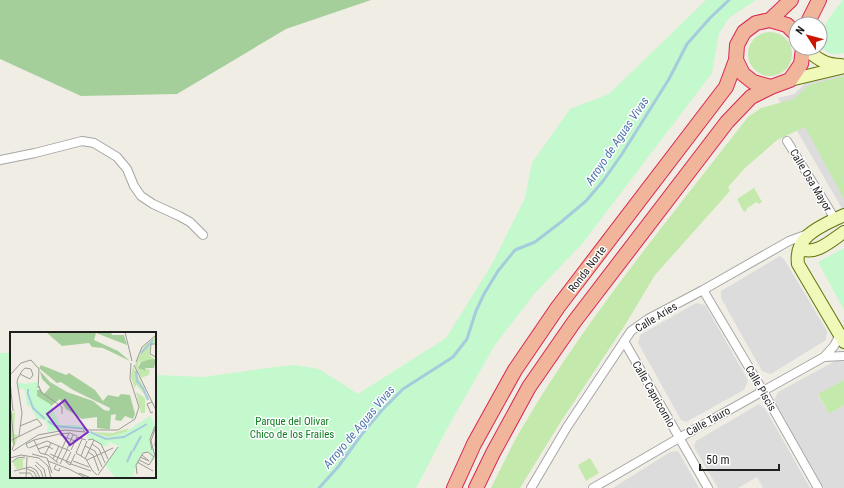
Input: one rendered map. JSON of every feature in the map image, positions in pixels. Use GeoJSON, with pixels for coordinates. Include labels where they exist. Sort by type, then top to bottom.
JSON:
{"type":"FeatureCollection","features":[{"type":"Feature","properties":{"kind":"highway","name":"Ronda Norte"},"geometry":{"type":"LineString","coordinates":[[454,488],[474,444],[515,370],[558,308],[726,87],[736,60],[737,45],[744,32],[756,23],[770,20],[791,0]]}},
{"type":"Feature","properties":{"kind":"highway"},"geometry":{"type":"LineString","coordinates":[[811,16],[819,0]]}},
{"type":"Feature","properties":{"kind":"highway"},"geometry":{"type":"LineString","coordinates":[[770,20],[788,26]]}},
{"type":"Feature","properties":{"kind":"highway"},"geometry":{"type":"LineString","coordinates":[[790,80],[801,64],[802,56]]}},
{"type":"Feature","properties":{"kind":"highway"},"geometry":{"type":"LineString","coordinates":[[736,60],[743,74],[754,82],[771,87]]}},
{"type":"Feature","properties":{"kind":"highway","name":"Ronda Norte"},"geometry":{"type":"LineString","coordinates":[[476,488],[525,394],[574,322],[727,122],[751,97],[790,80]]}},
{"type":"Feature","properties":{"kind":"main road"},"geometry":{"type":"LineString","coordinates":[[814,56],[830,65],[844,66]]}},
{"type":"Feature","properties":{"kind":"main road"},"geometry":{"type":"LineString","coordinates":[[790,80],[844,66]]}},
{"type":"Feature","properties":{"kind":"main road","name":"Calle Aries"},"geometry":{"type":"LineString","coordinates":[[809,234],[839,217]]}},
{"type":"Feature","properties":{"kind":"main road"},"geometry":{"type":"LineString","coordinates":[[800,248],[805,251],[814,250],[844,232]]}},
{"type":"Feature","properties":{"kind":"main road"},"geometry":{"type":"LineString","coordinates":[[809,234],[802,241],[797,258],[798,264],[842,338]]}},
{"type":"Feature","properties":{"kind":"street"},"geometry":{"type":"LineString","coordinates":[[0,160],[82,141],[94,143],[117,157],[127,170],[134,186],[141,196],[153,204],[190,222],[203,235]]}},
{"type":"Feature","properties":{"kind":"street","name":"Calle Osa Mayor"},"geometry":{"type":"LineString","coordinates":[[787,141],[839,217]]}},
{"type":"Feature","properties":{"kind":"street","name":"Calle Aries"},"geometry":{"type":"LineString","coordinates":[[531,488],[567,427],[631,331],[648,319],[703,290],[789,241],[809,234]]}},
{"type":"Feature","properties":{"kind":"street","name":"Calle Piscis"},"geometry":{"type":"LineString","coordinates":[[703,290],[763,390],[818,488]]}},
{"type":"Feature","properties":{"kind":"street","name":"Calle Tauro"},"geometry":{"type":"LineString","coordinates":[[595,487],[763,390],[824,357],[842,338]]}},
{"type":"Feature","properties":{"kind":"street","name":"Calle Capricornio"},"geometry":{"type":"LineString","coordinates":[[624,341],[708,488]]}},
{"type":"Feature","properties":{"kind":"street","name":"Calle Tauro"},"geometry":{"type":"LineString","coordinates":[[824,357],[844,356]]}},
{"type":"Feature","properties":{"kind":"shaded area"},"geometry":{"type":"Polygon","coordinates":[[[844,74],[844,212],[778,98],[794,94],[807,81],[844,74]]]}},
{"type":"Feature","properties":{"kind":"shaded area"},"geometry":{"type":"Polygon","coordinates":[[[780,256],[784,259],[827,331],[826,340],[771,374],[762,371],[721,298],[721,291],[780,256]]]}},
{"type":"Feature","properties":{"kind":"shaded area"},"geometry":{"type":"Polygon","coordinates":[[[696,303],[705,305],[748,380],[744,390],[686,422],[681,420],[638,343],[640,335],[696,303]]]}},
{"type":"Feature","properties":{"kind":"shaded area"},"geometry":{"type":"Polygon","coordinates":[[[837,360],[844,362],[844,380],[818,395],[829,414],[844,405],[844,488],[824,488],[774,400],[778,392],[837,360]]]}},
{"type":"Feature","properties":{"kind":"shaded area"},"geometry":{"type":"Polygon","coordinates":[[[759,404],[766,410],[810,488],[763,488],[757,477],[738,488],[718,488],[695,449],[694,446],[696,441],[759,404]]]}},
{"type":"Feature","properties":{"kind":"shaded area"},"geometry":{"type":"Polygon","coordinates":[[[678,451],[699,488],[613,488],[670,452],[678,451]]]}},
{"type":"Feature","properties":{"kind":"green space"},"geometry":{"type":"Polygon","coordinates":[[[0,0],[371,0],[286,29],[177,94],[81,96],[0,59],[0,0]]]}},
{"type":"Feature","properties":{"kind":"green space","name":"Parque del Olivar Chico de los Frailes"},"geometry":{"type":"Polygon","coordinates":[[[706,0],[756,0],[729,18],[719,33],[712,73],[582,244],[535,293],[495,345],[449,425],[416,488],[0,488],[0,353],[10,353],[10,478],[156,478],[156,375],[203,377],[295,365],[319,369],[358,394],[446,338],[492,264],[525,198],[532,163],[570,109],[609,94],[706,0]]]}},
{"type":"Feature","properties":{"kind":"green space"},"geometry":{"type":"Polygon","coordinates":[[[844,0],[844,53],[830,54],[828,53],[828,21],[844,0]]]}},
{"type":"Feature","properties":{"kind":"green space"},"geometry":{"type":"Polygon","coordinates":[[[770,32],[778,34],[788,42],[788,56],[792,56],[788,66],[782,72],[770,76],[758,72],[752,66],[748,54],[752,42],[758,36],[770,32]]]}},
{"type":"Feature","properties":{"kind":"green space"},"geometry":{"type":"Polygon","coordinates":[[[844,76],[844,199],[805,127],[777,140],[745,168],[728,187],[730,191],[655,275],[625,325],[560,423],[520,488],[491,488],[522,428],[573,347],[630,269],[748,117],[761,108],[794,99],[809,85],[844,76]]]}},
{"type":"Feature","properties":{"kind":"green space"},"geometry":{"type":"Polygon","coordinates":[[[754,188],[762,202],[759,204],[757,202],[747,208],[744,212],[737,199],[754,188]]]}},
{"type":"Feature","properties":{"kind":"green space"},"geometry":{"type":"Polygon","coordinates":[[[844,248],[844,310],[818,262],[844,248]]]}},
{"type":"Feature","properties":{"kind":"green space"},"geometry":{"type":"Polygon","coordinates":[[[844,380],[844,405],[829,414],[818,394],[844,380]]]}},
{"type":"Feature","properties":{"kind":"green space"},"geometry":{"type":"Polygon","coordinates":[[[590,458],[599,473],[586,481],[578,465],[590,458]]]}},
{"type":"Feature","properties":{"kind":"waterway","name":"Arroyo de Aguas Vivas"},"geometry":{"type":"LineString","coordinates":[[319,488],[338,467],[382,410],[403,389],[453,357],[467,339],[476,311],[484,294],[498,271],[515,250],[535,242],[561,222],[586,201],[603,181],[622,154],[669,79],[687,44],[710,18],[729,0]]}}]}
